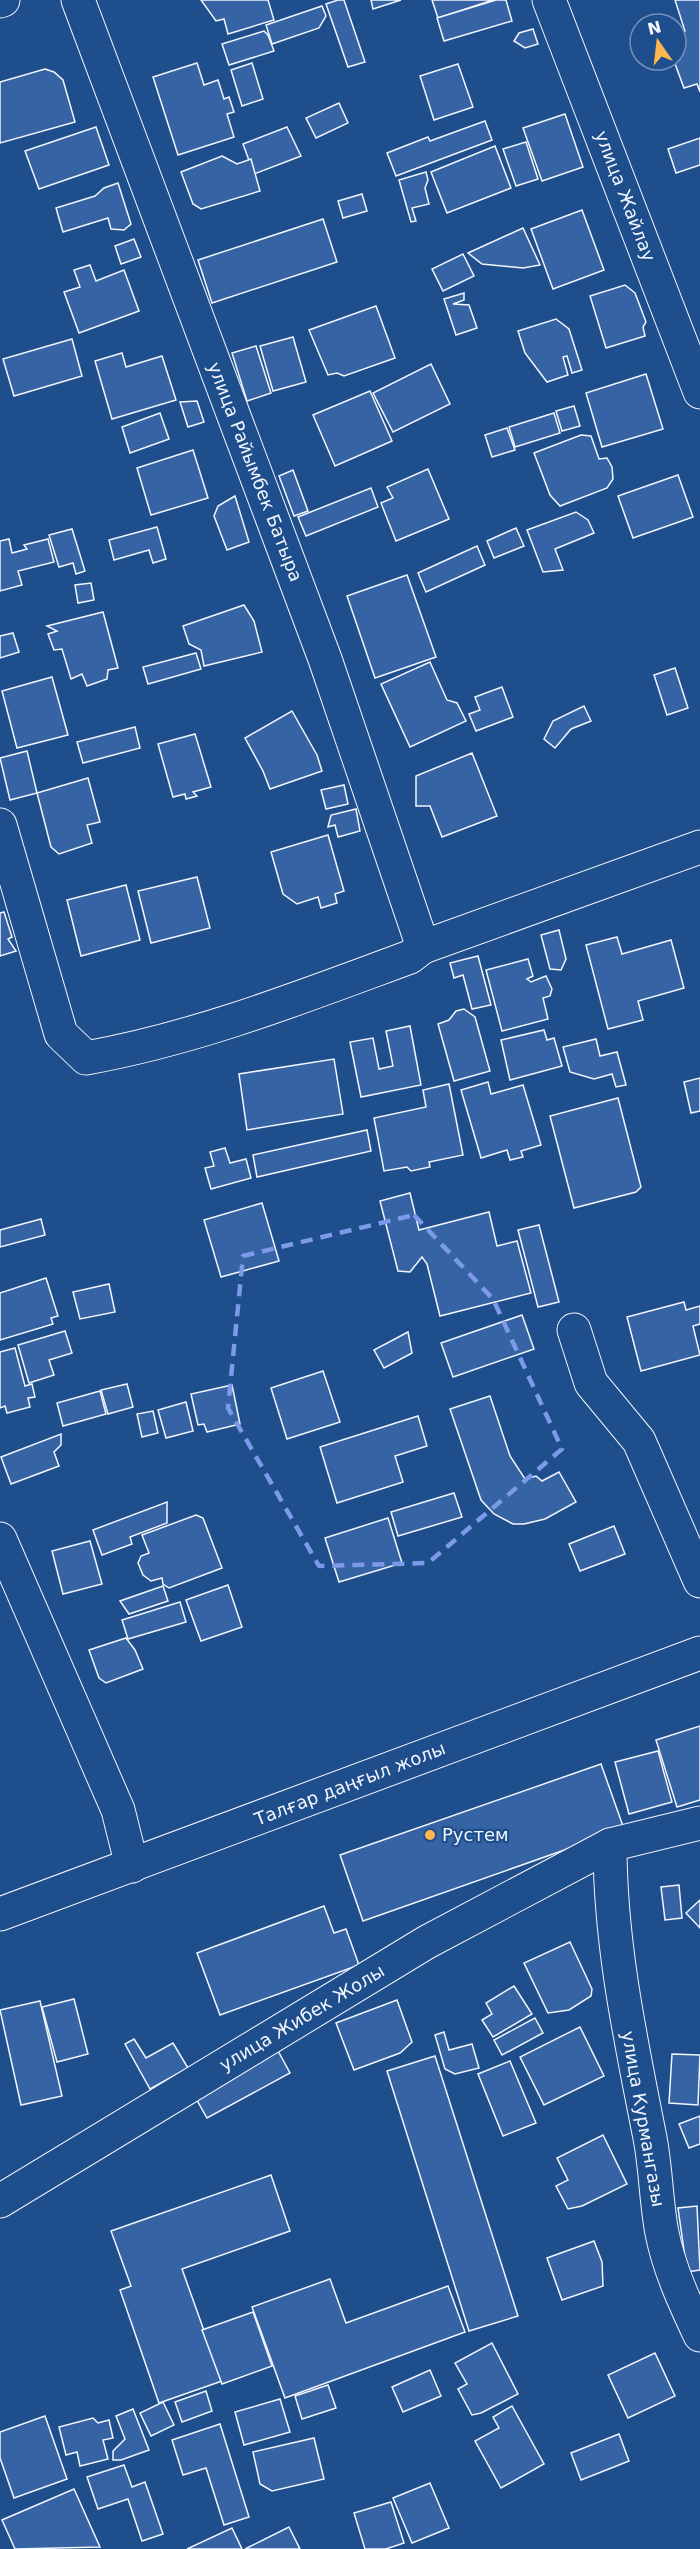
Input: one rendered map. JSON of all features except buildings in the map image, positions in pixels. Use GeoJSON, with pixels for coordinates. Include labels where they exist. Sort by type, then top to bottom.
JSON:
{"type":"FeatureCollection","features":[{"type":"Feature","properties":{"kind":"street","name":"улица Райымбек Батыра"},"geometry":{"type":"LineString","coordinates":[[78,0],[325,659],[423,947]]}},
{"type":"Feature","properties":{"kind":"street","name":"улица Жайлау"},"geometry":{"type":"LineString","coordinates":[[549,0],[700,392]]}},
{"type":"Feature","properties":{"kind":"street"},"geometry":{"type":"LineString","coordinates":[[0,825],[61,1034],[86,1058],[134,1049],[249,1017],[410,957],[423,947],[700,847]]}},
{"type":"Feature","properties":{"kind":"street"},"geometry":{"type":"LineString","coordinates":[[573,1330],[591,1383],[639,1441],[700,1581]]}},
{"type":"Feature","properties":{"kind":"street"},"geometry":{"type":"LineString","coordinates":[[0,1539],[118,1810],[132,1866]]}},
{"type":"Feature","properties":{"kind":"street","name":"Талғар даңғыл жолы"},"geometry":{"type":"LineString","coordinates":[[0,1914],[700,1653]]}},
{"type":"Feature","properties":{"kind":"street","name":"улица Жибек Жолы"},"geometry":{"type":"LineString","coordinates":[[0,2201],[427,1942],[610,1845],[700,1823]]}},
{"type":"Feature","properties":{"kind":"street","name":"улица Курмангазы"},"geometry":{"type":"LineString","coordinates":[[610,1845],[610,1896],[624,2006],[651,2142],[662,2234],[680,2290],[700,2335]]}},
{"type":"Feature","properties":{"kind":"highlighted area"},"geometry":{"type":"Polygon","coordinates":[[[414,1215],[493,1299],[562,1449],[428,1563],[319,1566],[228,1408],[243,1256],[414,1215]]]}},
{"type":"Feature","properties":{"kind":"place","name":"Рустем"},"geometry":{"type":"Point","coordinates":[430,1835]}}]}
